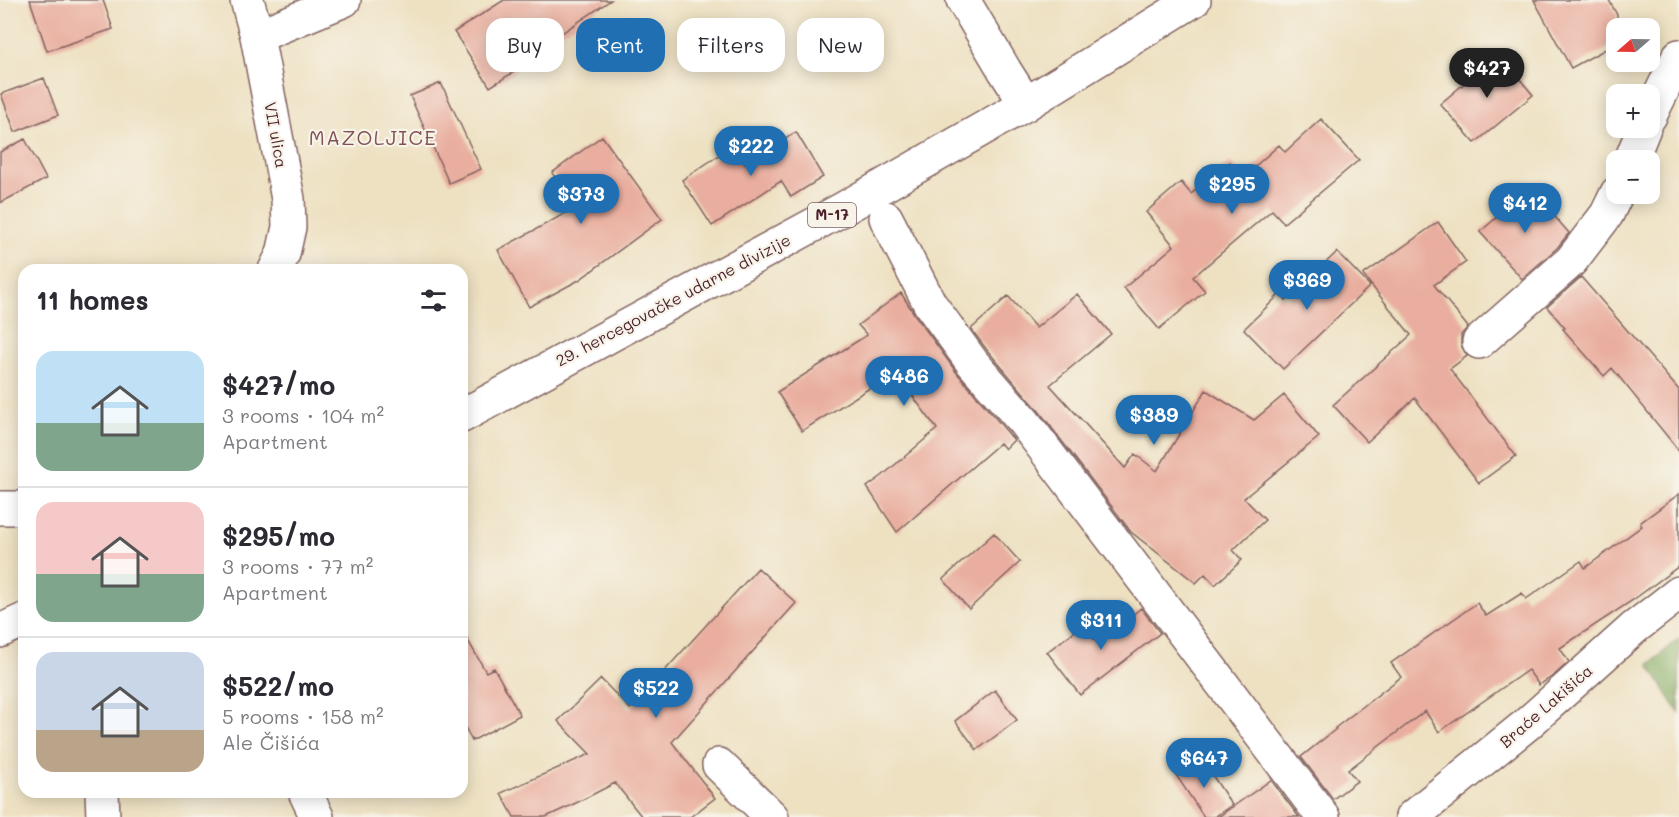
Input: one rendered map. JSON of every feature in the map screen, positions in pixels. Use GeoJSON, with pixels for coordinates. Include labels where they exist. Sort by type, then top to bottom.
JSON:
{"type":"FeatureCollection","features":[{"type":"Feature","properties":{"kind":"street","name":"VII ulica"},"geometry":{"type":"LineString","coordinates":[[247,0],[257,36],[288,199],[289,227],[283,254],[278,264]]}},
{"type":"Feature","properties":{"kind":"street"},"geometry":{"type":"LineString","coordinates":[[257,36],[344,0]]}},
{"type":"Feature","properties":{"kind":"street"},"geometry":{"type":"LineString","coordinates":[[963,0],[1026,104]]}},
{"type":"Feature","properties":{"kind":"street","name":"29. hercegovačke udarne divizije"},"geometry":{"type":"LineString","coordinates":[[468,413],[841,210],[1026,104],[1194,0]]}},
{"type":"Feature","properties":{"kind":"street"},"geometry":{"type":"LineString","coordinates":[[1660,95],[1679,56]]}},
{"type":"Feature","properties":{"kind":"street"},"geometry":{"type":"LineString","coordinates":[[1479,342],[1571,261],[1607,214],[1612,204]]}},
{"type":"Feature","properties":{"kind":"street"},"geometry":{"type":"LineString","coordinates":[[886,218],[930,304],[972,362],[1024,422],[1323,817]]}},
{"type":"Feature","properties":{"kind":"street"},"geometry":{"type":"LineString","coordinates":[[0,508],[18,508]]}},
{"type":"Feature","properties":{"kind":"street","name":"Braće Lakišića"},"geometry":{"type":"LineString","coordinates":[[1412,817],[1526,725],[1634,628],[1679,593]]}},
{"type":"Feature","properties":{"kind":"street"},"geometry":{"type":"LineString","coordinates":[[0,631],[18,623]]}},
{"type":"Feature","properties":{"kind":"street"},"geometry":{"type":"LineString","coordinates":[[719,765],[772,817]]}},
{"type":"Feature","properties":{"kind":"street"},"geometry":{"type":"LineString","coordinates":[[102,798],[103,817]]}},
{"type":"Feature","properties":{"kind":"street"},"geometry":{"type":"LineString","coordinates":[[308,798],[317,817]]}},
{"type":"Feature","properties":{"kind":"green space"},"geometry":{"type":"Polygon","coordinates":[[[1679,639],[1679,713],[1649,665],[1679,639]]]}},
{"type":"Feature","properties":{"kind":"building"},"geometry":{"type":"Polygon","coordinates":[[[30,0],[103,0],[113,29],[47,51],[30,0]]]}},
{"type":"Feature","properties":{"kind":"building"},"geometry":{"type":"Polygon","coordinates":[[[504,0],[611,0],[584,18],[576,18],[576,23],[564,32],[564,18],[486,18],[486,72],[514,72],[490,87],[454,32],[504,0]]]}},
{"type":"Feature","properties":{"kind":"building"},"geometry":{"type":"Polygon","coordinates":[[[1534,0],[1609,0],[1617,18],[1606,18],[1606,49],[1571,68],[1534,0]]]}},
{"type":"Feature","properties":{"kind":"building"},"geometry":{"type":"Polygon","coordinates":[[[1499,54],[1533,95],[1475,143],[1440,104],[1499,54]]]}},
{"type":"Feature","properties":{"kind":"building"},"geometry":{"type":"Polygon","coordinates":[[[44,78],[58,115],[15,132],[1,94],[44,78]]]}},
{"type":"Feature","properties":{"kind":"building"},"geometry":{"type":"Polygon","coordinates":[[[441,83],[481,169],[449,183],[410,96],[441,83]]]}},
{"type":"Feature","properties":{"kind":"building"},"geometry":{"type":"Polygon","coordinates":[[[1321,119],[1359,160],[1284,223],[1272,210],[1193,277],[1205,291],[1159,329],[1124,288],[1174,246],[1146,212],[1181,182],[1191,194],[1230,162],[1243,177],[1279,145],[1285,152],[1321,119]]]}},
{"type":"Feature","properties":{"kind":"building"},"geometry":{"type":"Polygon","coordinates":[[[796,132],[823,177],[791,197],[781,181],[712,226],[682,180],[733,146],[745,164],[796,132]]]}},
{"type":"Feature","properties":{"kind":"building"},"geometry":{"type":"Polygon","coordinates":[[[602,136],[662,219],[579,280],[529,307],[498,250],[577,207],[552,173],[602,136]]]}},
{"type":"Feature","properties":{"kind":"building"},"geometry":{"type":"Polygon","coordinates":[[[25,139],[46,179],[0,203],[0,152],[25,139]]]}},
{"type":"Feature","properties":{"kind":"building"},"geometry":{"type":"Polygon","coordinates":[[[1530,188],[1569,233],[1557,248],[1522,279],[1480,232],[1530,188]]]}},
{"type":"Feature","properties":{"kind":"building"},"geometry":{"type":"Polygon","coordinates":[[[1438,222],[1466,262],[1434,285],[1468,327],[1461,335],[1461,345],[1467,356],[1450,369],[1516,456],[1479,483],[1415,398],[1367,442],[1333,405],[1411,335],[1363,275],[1438,222]]]}},
{"type":"Feature","properties":{"kind":"building"},"geometry":{"type":"Polygon","coordinates":[[[1337,252],[1370,286],[1283,369],[1244,329],[1280,294],[1286,300],[1337,252]]]}},
{"type":"Feature","properties":{"kind":"building"},"geometry":{"type":"Polygon","coordinates":[[[1581,277],[1679,390],[1679,451],[1612,368],[1604,376],[1547,307],[1581,277]]]}},
{"type":"Feature","properties":{"kind":"building"},"geometry":{"type":"Polygon","coordinates":[[[901,293],[957,373],[1014,440],[1005,449],[1000,443],[897,532],[867,487],[937,429],[895,372],[802,431],[777,392],[867,335],[858,325],[901,293]]]}},
{"type":"Feature","properties":{"kind":"building"},"geometry":{"type":"Polygon","coordinates":[[[1077,294],[1111,334],[1050,385],[1125,468],[1135,454],[1157,471],[1206,390],[1254,420],[1284,395],[1319,437],[1244,498],[1265,520],[1233,550],[1242,560],[1215,585],[1205,574],[1196,583],[1131,532],[1039,411],[971,329],[1008,296],[1036,328],[1077,294]]]}},
{"type":"Feature","properties":{"kind":"building"},"geometry":{"type":"Polygon","coordinates":[[[1679,494],[1679,566],[1633,600],[1560,648],[1569,662],[1539,685],[1528,670],[1439,732],[1425,711],[1348,770],[1357,781],[1333,799],[1301,757],[1401,677],[1391,663],[1477,603],[1486,616],[1522,593],[1526,599],[1581,561],[1585,568],[1642,526],[1640,523],[1679,494]]]}},
{"type":"Feature","properties":{"kind":"building"},"geometry":{"type":"Polygon","coordinates":[[[994,533],[1020,562],[969,609],[943,579],[994,533]]]}},
{"type":"Feature","properties":{"kind":"building"},"geometry":{"type":"Polygon","coordinates":[[[758,568],[796,603],[672,742],[715,798],[690,817],[642,817],[615,783],[546,817],[514,817],[501,793],[590,754],[558,721],[601,679],[630,709],[758,568]]]}},
{"type":"Feature","properties":{"kind":"building"},"geometry":{"type":"Polygon","coordinates":[[[1141,608],[1160,633],[1080,695],[1047,652],[1083,625],[1097,643],[1141,608]]]}},
{"type":"Feature","properties":{"kind":"building"},"geometry":{"type":"Polygon","coordinates":[[[468,640],[486,672],[494,668],[520,715],[472,741],[468,733],[468,640]]]}},
{"type":"Feature","properties":{"kind":"building"},"geometry":{"type":"Polygon","coordinates":[[[995,690],[1017,720],[977,750],[955,721],[995,690]]]}},
{"type":"Feature","properties":{"kind":"building"},"geometry":{"type":"Polygon","coordinates":[[[1201,758],[1232,805],[1214,817],[1204,817],[1176,775],[1201,758]]]}},
{"type":"Feature","properties":{"kind":"building"},"geometry":{"type":"Polygon","coordinates":[[[1271,780],[1299,817],[1218,817],[1271,780]]]}},
{"type":"Feature","properties":{"kind":"district","name":"MAZOLJICE"},"geometry":{"type":"Point","coordinates":[373,138]}}]}
